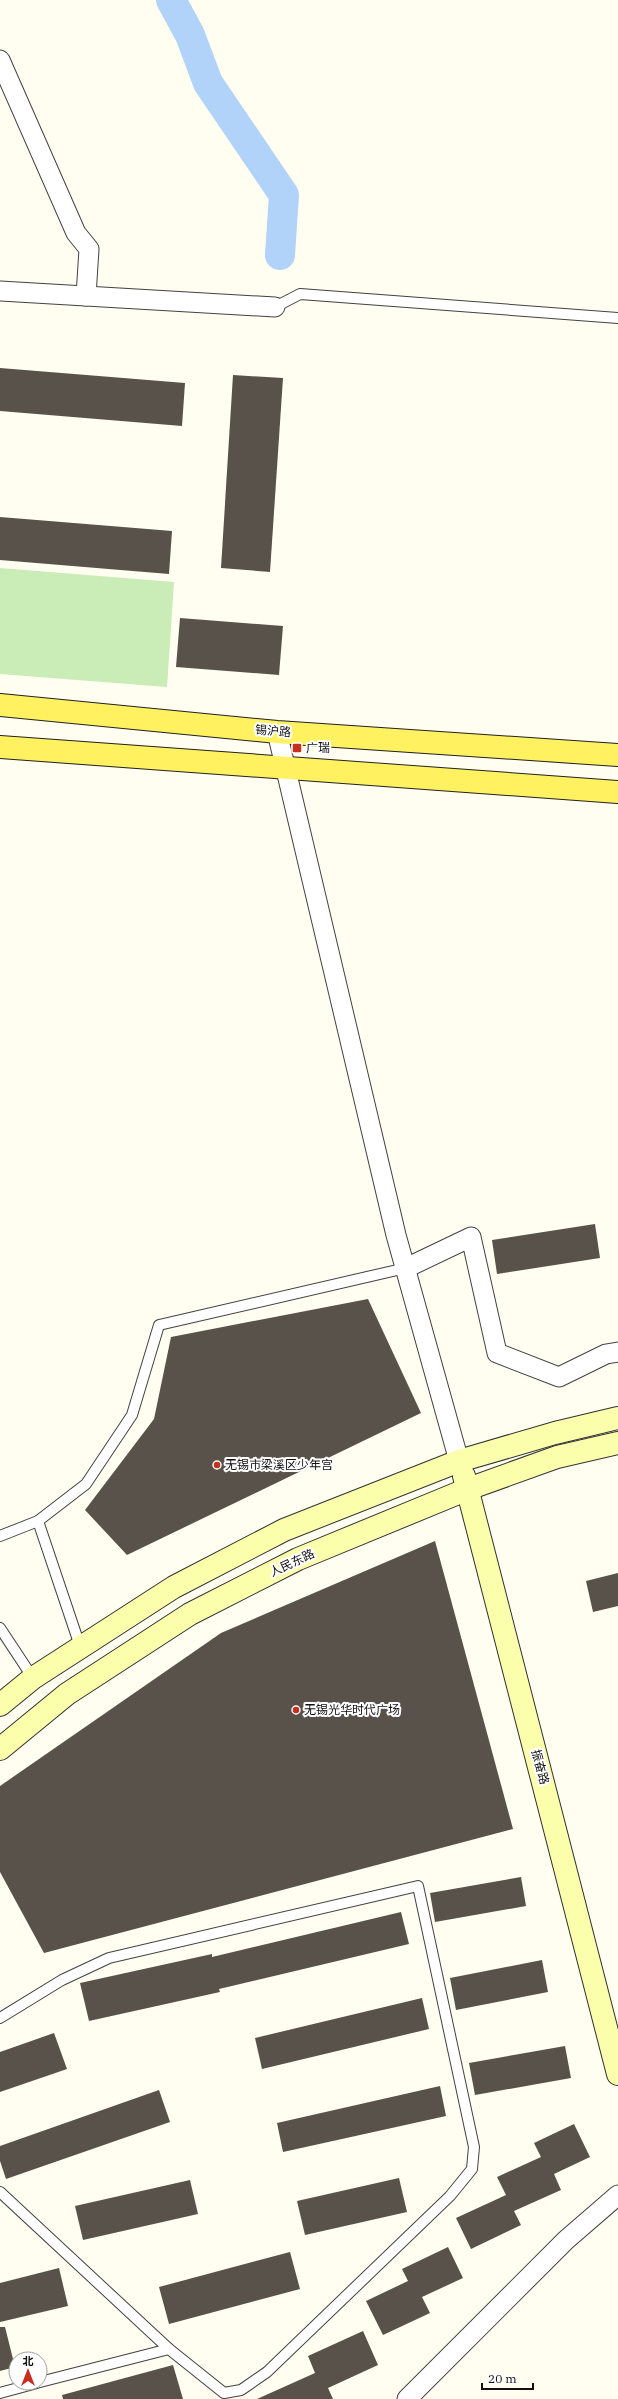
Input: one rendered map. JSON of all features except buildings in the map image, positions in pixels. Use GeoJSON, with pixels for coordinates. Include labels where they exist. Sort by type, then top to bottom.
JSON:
{"type":"FeatureCollection","features":[{"type":"Feature","properties":{"kind":"main road","name":"锡沪路"},"geometry":{"type":"LineString","coordinates":[[0,705],[277,732],[618,755]]}},
{"type":"Feature","properties":{"kind":"main road"},"geometry":{"type":"LineString","coordinates":[[0,747],[618,792]]}},
{"type":"Feature","properties":{"kind":"main road"},"geometry":{"type":"LineString","coordinates":[[0,1705],[33,1678],[80,1646],[174,1587],[284,1530],[459,1461],[555,1433],[618,1418]]}},
{"type":"Feature","properties":{"kind":"main road","name":"人民东路"},"geometry":{"type":"LineString","coordinates":[[0,1749],[67,1694],[190,1614],[298,1559],[468,1489],[557,1457],[618,1443]]}},
{"type":"Feature","properties":{"kind":"main road","name":"振奋路"},"geometry":{"type":"LineString","coordinates":[[459,1461],[468,1489],[618,2074]]}},
{"type":"Feature","properties":{"kind":"street"},"geometry":{"type":"LineString","coordinates":[[0,60],[76,233],[89,249],[86,296]]}},
{"type":"Feature","properties":{"kind":"street"},"geometry":{"type":"LineString","coordinates":[[0,291],[275,307]]}},
{"type":"Feature","properties":{"kind":"street"},"geometry":{"type":"LineString","coordinates":[[277,732],[406,1268],[459,1461]]}},
{"type":"Feature","properties":{"kind":"street"},"geometry":{"type":"LineString","coordinates":[[406,1268],[471,1237],[498,1353],[559,1377],[606,1354],[618,1352]]}},
{"type":"Feature","properties":{"kind":"street"},"geometry":{"type":"LineString","coordinates":[[407,2399],[566,2240],[618,2195]]}},
{"type":"Feature","properties":{"kind":"lane"},"geometry":{"type":"LineString","coordinates":[[275,307],[300,294],[618,318]]}},
{"type":"Feature","properties":{"kind":"lane"},"geometry":{"type":"LineString","coordinates":[[0,1536],[38,1521],[86,1484],[132,1415],[159,1326],[406,1268]]}},
{"type":"Feature","properties":{"kind":"lane"},"geometry":{"type":"LineString","coordinates":[[38,1521],[80,1646]]}},
{"type":"Feature","properties":{"kind":"lane"},"geometry":{"type":"LineString","coordinates":[[0,1628],[33,1678]]}},
{"type":"Feature","properties":{"kind":"lane"},"geometry":{"type":"LineString","coordinates":[[0,2018],[62,1980],[109,1958],[418,1886],[474,2147],[472,2169],[450,2196],[279,2361],[241,2390],[224,2392],[169,2349],[0,2192]]}},
{"type":"Feature","properties":{"kind":"lane"},"geometry":{"type":"LineString","coordinates":[[48,2381],[169,2349]]}},
{"type":"Feature","properties":{"kind":"green space"},"geometry":{"type":"Polygon","coordinates":[[[0,568],[174,582],[167,687],[0,674],[0,568]]]}},
{"type":"Feature","properties":{"kind":"waterway"},"geometry":{"type":"LineString","coordinates":[[171,0],[190,35],[208,83],[284,195],[280,255]]}},
{"type":"Feature","properties":{"kind":"place","name":"广瑞"},"geometry":{"type":"Point","coordinates":[297,748]}},
{"type":"Feature","properties":{"kind":"place","name":"无锡市梁溪区少年宫"},"geometry":{"type":"Point","coordinates":[217,1465]}},
{"type":"Feature","properties":{"kind":"place","name":"无锡光华时代广场"},"geometry":{"type":"Point","coordinates":[296,1710]}}]}
